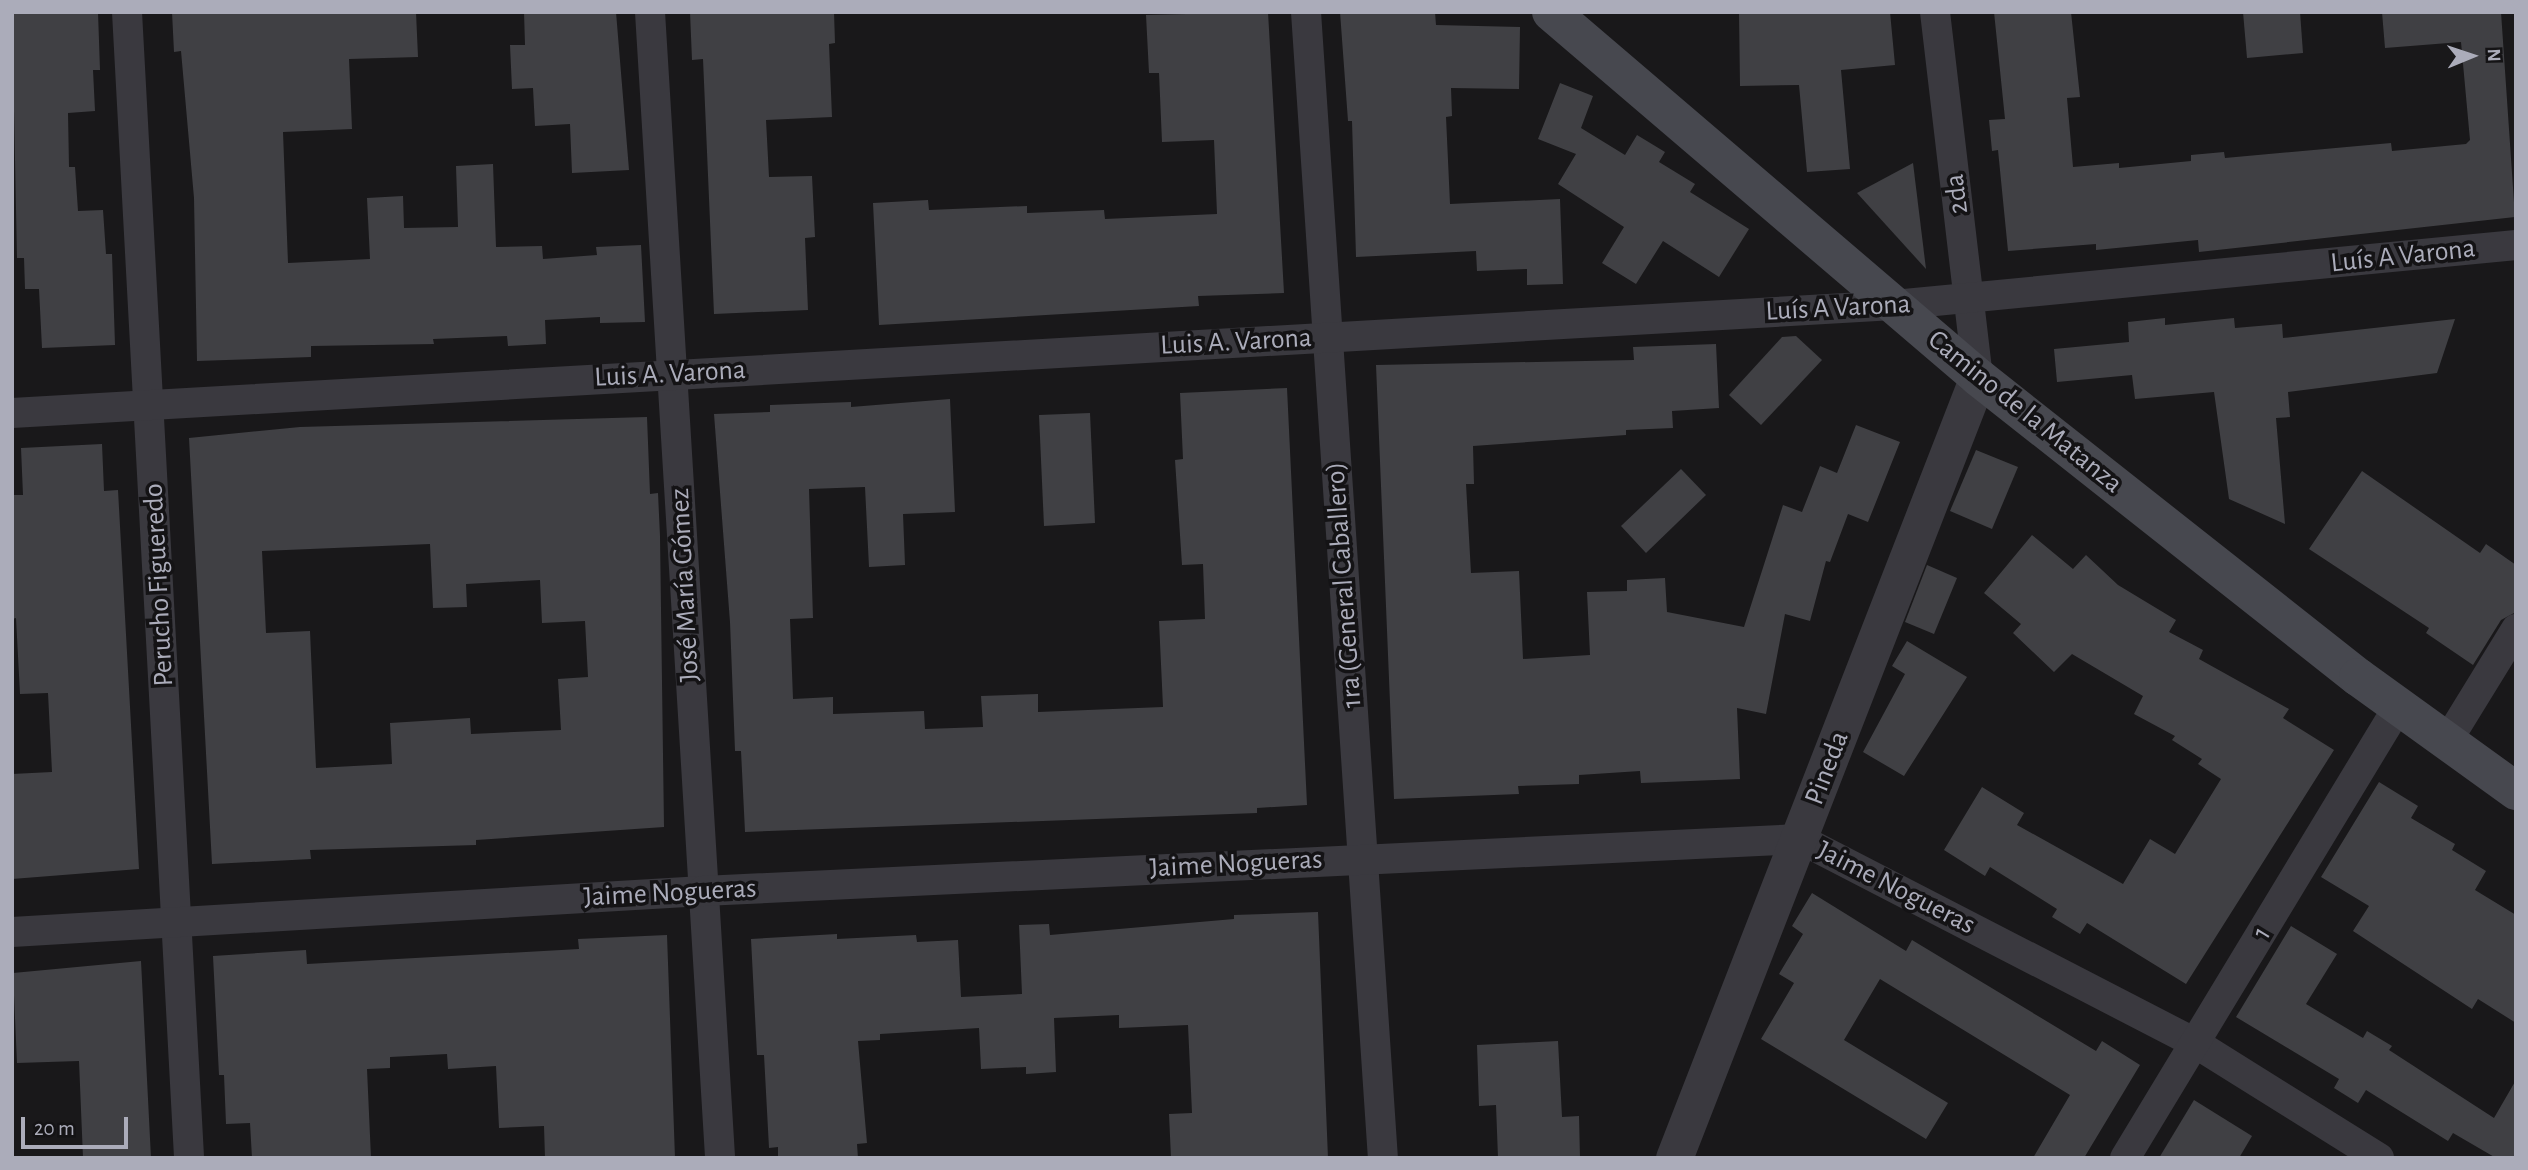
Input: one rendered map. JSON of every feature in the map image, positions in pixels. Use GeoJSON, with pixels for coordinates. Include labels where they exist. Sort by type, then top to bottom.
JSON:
{"type":"FeatureCollection","features":[{"type":"Feature","properties":{"kind":"main road","name":"Camino de la Matanza"},"geometry":{"type":"LineString","coordinates":[[1551,12],[1978,377],[2446,744],[2516,791]]}},
{"type":"Feature","properties":{"kind":"street","name":"Perucho Figueredo"},"geometry":{"type":"LineString","coordinates":[[127,12],[151,404],[189,1158]]}},
{"type":"Feature","properties":{"kind":"street","name":"José María Gómez"},"geometry":{"type":"LineString","coordinates":[[650,12],[720,1158]]}},
{"type":"Feature","properties":{"kind":"street","name":"1ra (General Caballero)"},"geometry":{"type":"LineString","coordinates":[[1306,12],[1383,1158]]}},
{"type":"Feature","properties":{"kind":"street","name":"2da"},"geometry":{"type":"LineString","coordinates":[[1935,12],[1978,377]]}},
{"type":"Feature","properties":{"kind":"street","name":"Luís A Varona"},"geometry":{"type":"LineString","coordinates":[[1327,337],[1969,300],[2516,245]]}},
{"type":"Feature","properties":{"kind":"street","name":"Luis A. Varona"},"geometry":{"type":"LineString","coordinates":[[12,413],[1327,337]]}},
{"type":"Feature","properties":{"kind":"street","name":"Pineda"},"geometry":{"type":"LineString","coordinates":[[1674,1158],[1978,377]]}},
{"type":"Feature","properties":{"kind":"street"},"geometry":{"type":"LineString","coordinates":[[2446,744],[2516,629]]}},
{"type":"Feature","properties":{"kind":"street","name":"1"},"geometry":{"type":"LineString","coordinates":[[2125,1158],[2398,707]]}},
{"type":"Feature","properties":{"kind":"street","name":"Jaime Nogueras"},"geometry":{"type":"LineString","coordinates":[[12,932],[703,891],[1800,839],[2195,1043],[2379,1158]]}},
{"type":"Feature","properties":{"kind":"building"},"geometry":{"type":"Polygon","coordinates":[[[12,12],[98,12],[100,70],[93,70],[95,111],[68,113],[69,167],[75,167],[78,211],[103,210],[106,254],[112,254],[115,345],[42,348],[39,289],[25,289],[24,258],[17,258],[12,12]]]}},
{"type":"Feature","properties":{"kind":"building"},"geometry":{"type":"Polygon","coordinates":[[[172,12],[416,12],[418,57],[349,59],[352,129],[283,132],[288,263],[370,259],[367,198],[403,196],[404,228],[458,227],[456,166],[493,164],[496,247],[542,246],[543,259],[597,255],[596,247],[641,245],[645,322],[600,323],[600,317],[545,320],[546,344],[508,346],[507,336],[433,339],[434,344],[311,346],[311,357],[197,361],[194,198],[181,51],[174,52],[172,12]]]}},
{"type":"Feature","properties":{"kind":"building"},"geometry":{"type":"Polygon","coordinates":[[[524,12],[616,12],[629,170],[572,173],[570,124],[535,126],[533,88],[512,89],[510,45],[525,45],[524,12]]]}},
{"type":"Feature","properties":{"kind":"building"},"geometry":{"type":"Polygon","coordinates":[[[690,12],[834,12],[835,43],[829,44],[832,117],[766,120],[769,177],[812,176],[815,237],[805,238],[808,310],[714,314],[703,59],[692,60],[690,12]]]}},
{"type":"Feature","properties":{"kind":"building"},"geometry":{"type":"Polygon","coordinates":[[[1268,12],[1284,293],[1198,296],[1199,306],[879,325],[873,203],[928,200],[929,210],[1027,206],[1027,213],[1104,210],[1105,219],[1217,214],[1214,140],[1162,142],[1159,73],[1149,73],[1146,15],[1268,12]]]}},
{"type":"Feature","properties":{"kind":"building"},"geometry":{"type":"Polygon","coordinates":[[[1340,12],[1435,12],[1436,25],[1520,27],[1519,89],[1451,88],[1452,116],[1446,117],[1450,204],[1560,199],[1563,284],[1527,285],[1527,269],[1477,271],[1476,251],[1356,257],[1352,121],[1348,121],[1340,12]]]}},
{"type":"Feature","properties":{"kind":"building"},"geometry":{"type":"Polygon","coordinates":[[[1739,12],[1890,12],[1895,65],[1841,70],[1850,169],[1807,172],[1799,85],[1740,86],[1739,12]]]}},
{"type":"Feature","properties":{"kind":"building"},"geometry":{"type":"Polygon","coordinates":[[[1994,12],[2071,12],[2080,97],[2067,98],[2073,167],[2119,163],[2119,168],[2191,161],[2191,155],[2224,152],[2225,158],[2391,143],[2392,151],[2466,144],[2470,140],[2461,42],[2385,48],[2382,12],[2501,12],[2515,217],[2199,252],[2198,240],[2096,250],[2096,244],[2008,251],[1998,150],[1992,151],[1989,120],[2005,119],[1994,12]]]}},
{"type":"Feature","properties":{"kind":"building"},"geometry":{"type":"Polygon","coordinates":[[[2243,12],[2300,12],[2303,53],[2247,58],[2243,12]]]}},
{"type":"Feature","properties":{"kind":"building"},"geometry":{"type":"Polygon","coordinates":[[[1560,83],[1593,96],[1581,128],[1625,155],[1637,135],[1665,152],[1659,162],[1695,184],[1690,192],[1749,229],[1719,277],[1663,241],[1636,284],[1602,263],[1624,227],[1558,184],[1576,154],[1538,139],[1560,83]]]}},
{"type":"Feature","properties":{"kind":"building"},"geometry":{"type":"Polygon","coordinates":[[[1913,163],[1926,269],[1857,193],[1913,163]]]}},
{"type":"Feature","properties":{"kind":"building"},"geometry":{"type":"Polygon","coordinates":[[[2165,318],[2165,325],[2234,318],[2235,328],[2282,324],[2283,338],[2455,319],[2437,373],[2288,392],[2290,417],[2276,418],[2285,524],[2229,499],[2214,392],[2135,399],[2132,375],[2057,382],[2054,349],[2129,342],[2128,322],[2165,318]]]}},
{"type":"Feature","properties":{"kind":"building"},"geometry":{"type":"Polygon","coordinates":[[[1796,336],[1822,360],[1761,425],[1729,395],[1782,337],[1796,336]]]}},
{"type":"Feature","properties":{"kind":"building"},"geometry":{"type":"Polygon","coordinates":[[[1716,344],[1719,408],[1672,411],[1673,428],[1626,430],[1626,435],[1473,446],[1474,484],[1466,484],[1471,573],[1519,571],[1523,659],[1590,655],[1587,592],[1627,591],[1627,580],[1665,578],[1667,612],[1744,627],[1783,505],[1802,512],[1820,466],[1837,473],[1856,425],[1900,442],[1868,522],[1848,514],[1830,562],[1826,561],[1810,621],[1785,614],[1766,714],[1737,708],[1740,779],[1641,783],[1640,771],[1579,775],[1579,784],[1518,786],[1519,794],[1394,799],[1376,365],[1634,360],[1633,347],[1716,344]]]}},
{"type":"Feature","properties":{"kind":"building"},"geometry":{"type":"Polygon","coordinates":[[[1287,388],[1307,805],[1257,808],[1257,813],[745,832],[741,751],[735,751],[730,622],[714,414],[770,412],[770,405],[851,402],[851,407],[950,399],[955,512],[903,514],[905,565],[869,567],[865,487],[809,489],[813,618],[790,619],[793,699],[833,697],[833,714],[924,711],[925,729],[983,727],[981,696],[1038,694],[1038,712],[1163,707],[1159,621],[1205,619],[1203,564],[1182,565],[1175,460],[1183,459],[1180,393],[1287,388]]]}},
{"type":"Feature","properties":{"kind":"building"},"geometry":{"type":"Polygon","coordinates":[[[1090,413],[1095,523],[1044,526],[1039,415],[1090,413]]]}},
{"type":"Feature","properties":{"kind":"building"},"geometry":{"type":"Polygon","coordinates":[[[647,417],[650,494],[658,493],[660,536],[664,827],[476,840],[476,845],[310,850],[311,859],[212,864],[189,438],[300,427],[647,417]],[[430,544],[262,551],[266,633],[310,631],[316,768],[392,764],[390,723],[470,718],[471,734],[561,730],[558,679],[588,677],[585,621],[542,623],[540,580],[466,584],[467,607],[433,608],[430,544]]]}},
{"type":"Feature","properties":{"kind":"building"},"geometry":{"type":"Polygon","coordinates":[[[102,444],[104,491],[118,490],[139,869],[12,879],[12,774],[52,772],[48,693],[20,694],[16,618],[12,619],[12,495],[23,495],[21,448],[102,444]]]}},
{"type":"Feature","properties":{"kind":"building"},"geometry":{"type":"Polygon","coordinates":[[[1976,450],[2018,467],[1992,529],[1950,511],[1976,450]]]}},
{"type":"Feature","properties":{"kind":"building"},"geometry":{"type":"Polygon","coordinates":[[[1681,469],[1706,495],[1646,553],[1621,526],[1681,469]]]}},
{"type":"Feature","properties":{"kind":"building"},"geometry":{"type":"Polygon","coordinates":[[[2362,471],[2480,553],[2486,544],[2516,565],[2516,612],[2501,620],[2473,665],[2426,633],[2429,628],[2309,549],[2362,471]]]}},
{"type":"Feature","properties":{"kind":"building"},"geometry":{"type":"Polygon","coordinates":[[[2032,535],[2073,569],[2086,555],[2118,585],[2176,620],[2169,632],[2203,650],[2199,659],[2289,709],[2283,718],[2334,750],[2186,984],[2087,923],[2080,934],[2052,917],[2057,909],[1990,867],[1985,876],[1944,850],[1982,787],[2024,813],[2017,825],[2123,884],[2150,839],[2175,854],[2221,779],[2198,764],[2202,759],[2172,740],[2175,736],[2134,714],[2143,696],[2072,654],[2054,672],[2013,633],[2021,624],[1984,593],[2032,535]]]}},
{"type":"Feature","properties":{"kind":"building"},"geometry":{"type":"Polygon","coordinates":[[[1927,565],[1957,578],[1934,634],[1905,622],[1927,565]]]}},
{"type":"Feature","properties":{"kind":"building"},"geometry":{"type":"Polygon","coordinates":[[[1907,641],[1967,677],[1904,776],[1863,752],[1905,674],[1892,666],[1907,641]]]}},
{"type":"Feature","properties":{"kind":"building"},"geometry":{"type":"Polygon","coordinates":[[[2379,782],[2418,806],[2411,818],[2455,844],[2452,850],[2486,871],[2475,890],[2516,915],[2516,1023],[2478,999],[2472,1009],[2353,931],[2369,906],[2321,877],[2379,782]]]}},
{"type":"Feature","properties":{"kind":"building"},"geometry":{"type":"Polygon","coordinates":[[[1812,893],[1906,951],[1912,940],[2096,1051],[2102,1041],[2140,1065],[2084,1158],[2033,1158],[2070,1095],[1880,979],[1844,1040],[1948,1103],[1926,1139],[1761,1039],[1794,983],[1779,974],[1803,934],[1792,926],[1812,893]]]}},
{"type":"Feature","properties":{"kind":"building"},"geometry":{"type":"Polygon","coordinates":[[[1318,912],[1328,1158],[1171,1158],[1169,1114],[1192,1113],[1188,1025],[1119,1028],[1119,1015],[1054,1018],[1056,1072],[1026,1074],[1026,1067],[981,1069],[979,1028],[880,1034],[880,1040],[858,1041],[867,1143],[857,1144],[858,1158],[778,1158],[778,1147],[769,1148],[764,1055],[757,1055],[751,939],[837,934],[837,939],[916,935],[917,942],[958,940],[961,997],[1022,994],[1019,925],[1049,924],[1050,935],[1234,919],[1234,915],[1318,912]]]}},
{"type":"Feature","properties":{"kind":"building"},"geometry":{"type":"Polygon","coordinates":[[[2291,926],[2337,954],[2306,1004],[2363,1038],[2367,1031],[2392,1046],[2389,1050],[2494,1118],[2516,1080],[2516,1158],[2496,1158],[2453,1133],[2448,1141],[2366,1090],[2358,1103],[2334,1088],[2339,1079],[2236,1017],[2291,926]]]}},
{"type":"Feature","properties":{"kind":"building"},"geometry":{"type":"Polygon","coordinates":[[[667,935],[675,1158],[545,1158],[544,1126],[499,1128],[496,1066],[448,1069],[447,1054],[390,1057],[390,1068],[367,1069],[371,1158],[252,1158],[250,1123],[226,1124],[224,1075],[219,1075],[213,956],[306,950],[307,964],[579,949],[578,939],[667,935]]]}},
{"type":"Feature","properties":{"kind":"building"},"geometry":{"type":"Polygon","coordinates":[[[141,961],[151,1158],[83,1158],[79,1061],[17,1063],[13,973],[141,961]]]}},
{"type":"Feature","properties":{"kind":"building"},"geometry":{"type":"Polygon","coordinates":[[[1558,1041],[1562,1117],[1579,1116],[1580,1158],[1498,1158],[1496,1105],[1479,1106],[1477,1045],[1558,1041]]]}},
{"type":"Feature","properties":{"kind":"building"},"geometry":{"type":"Polygon","coordinates":[[[2194,1100],[2252,1136],[2239,1158],[2159,1158],[2194,1100]]]}}]}
